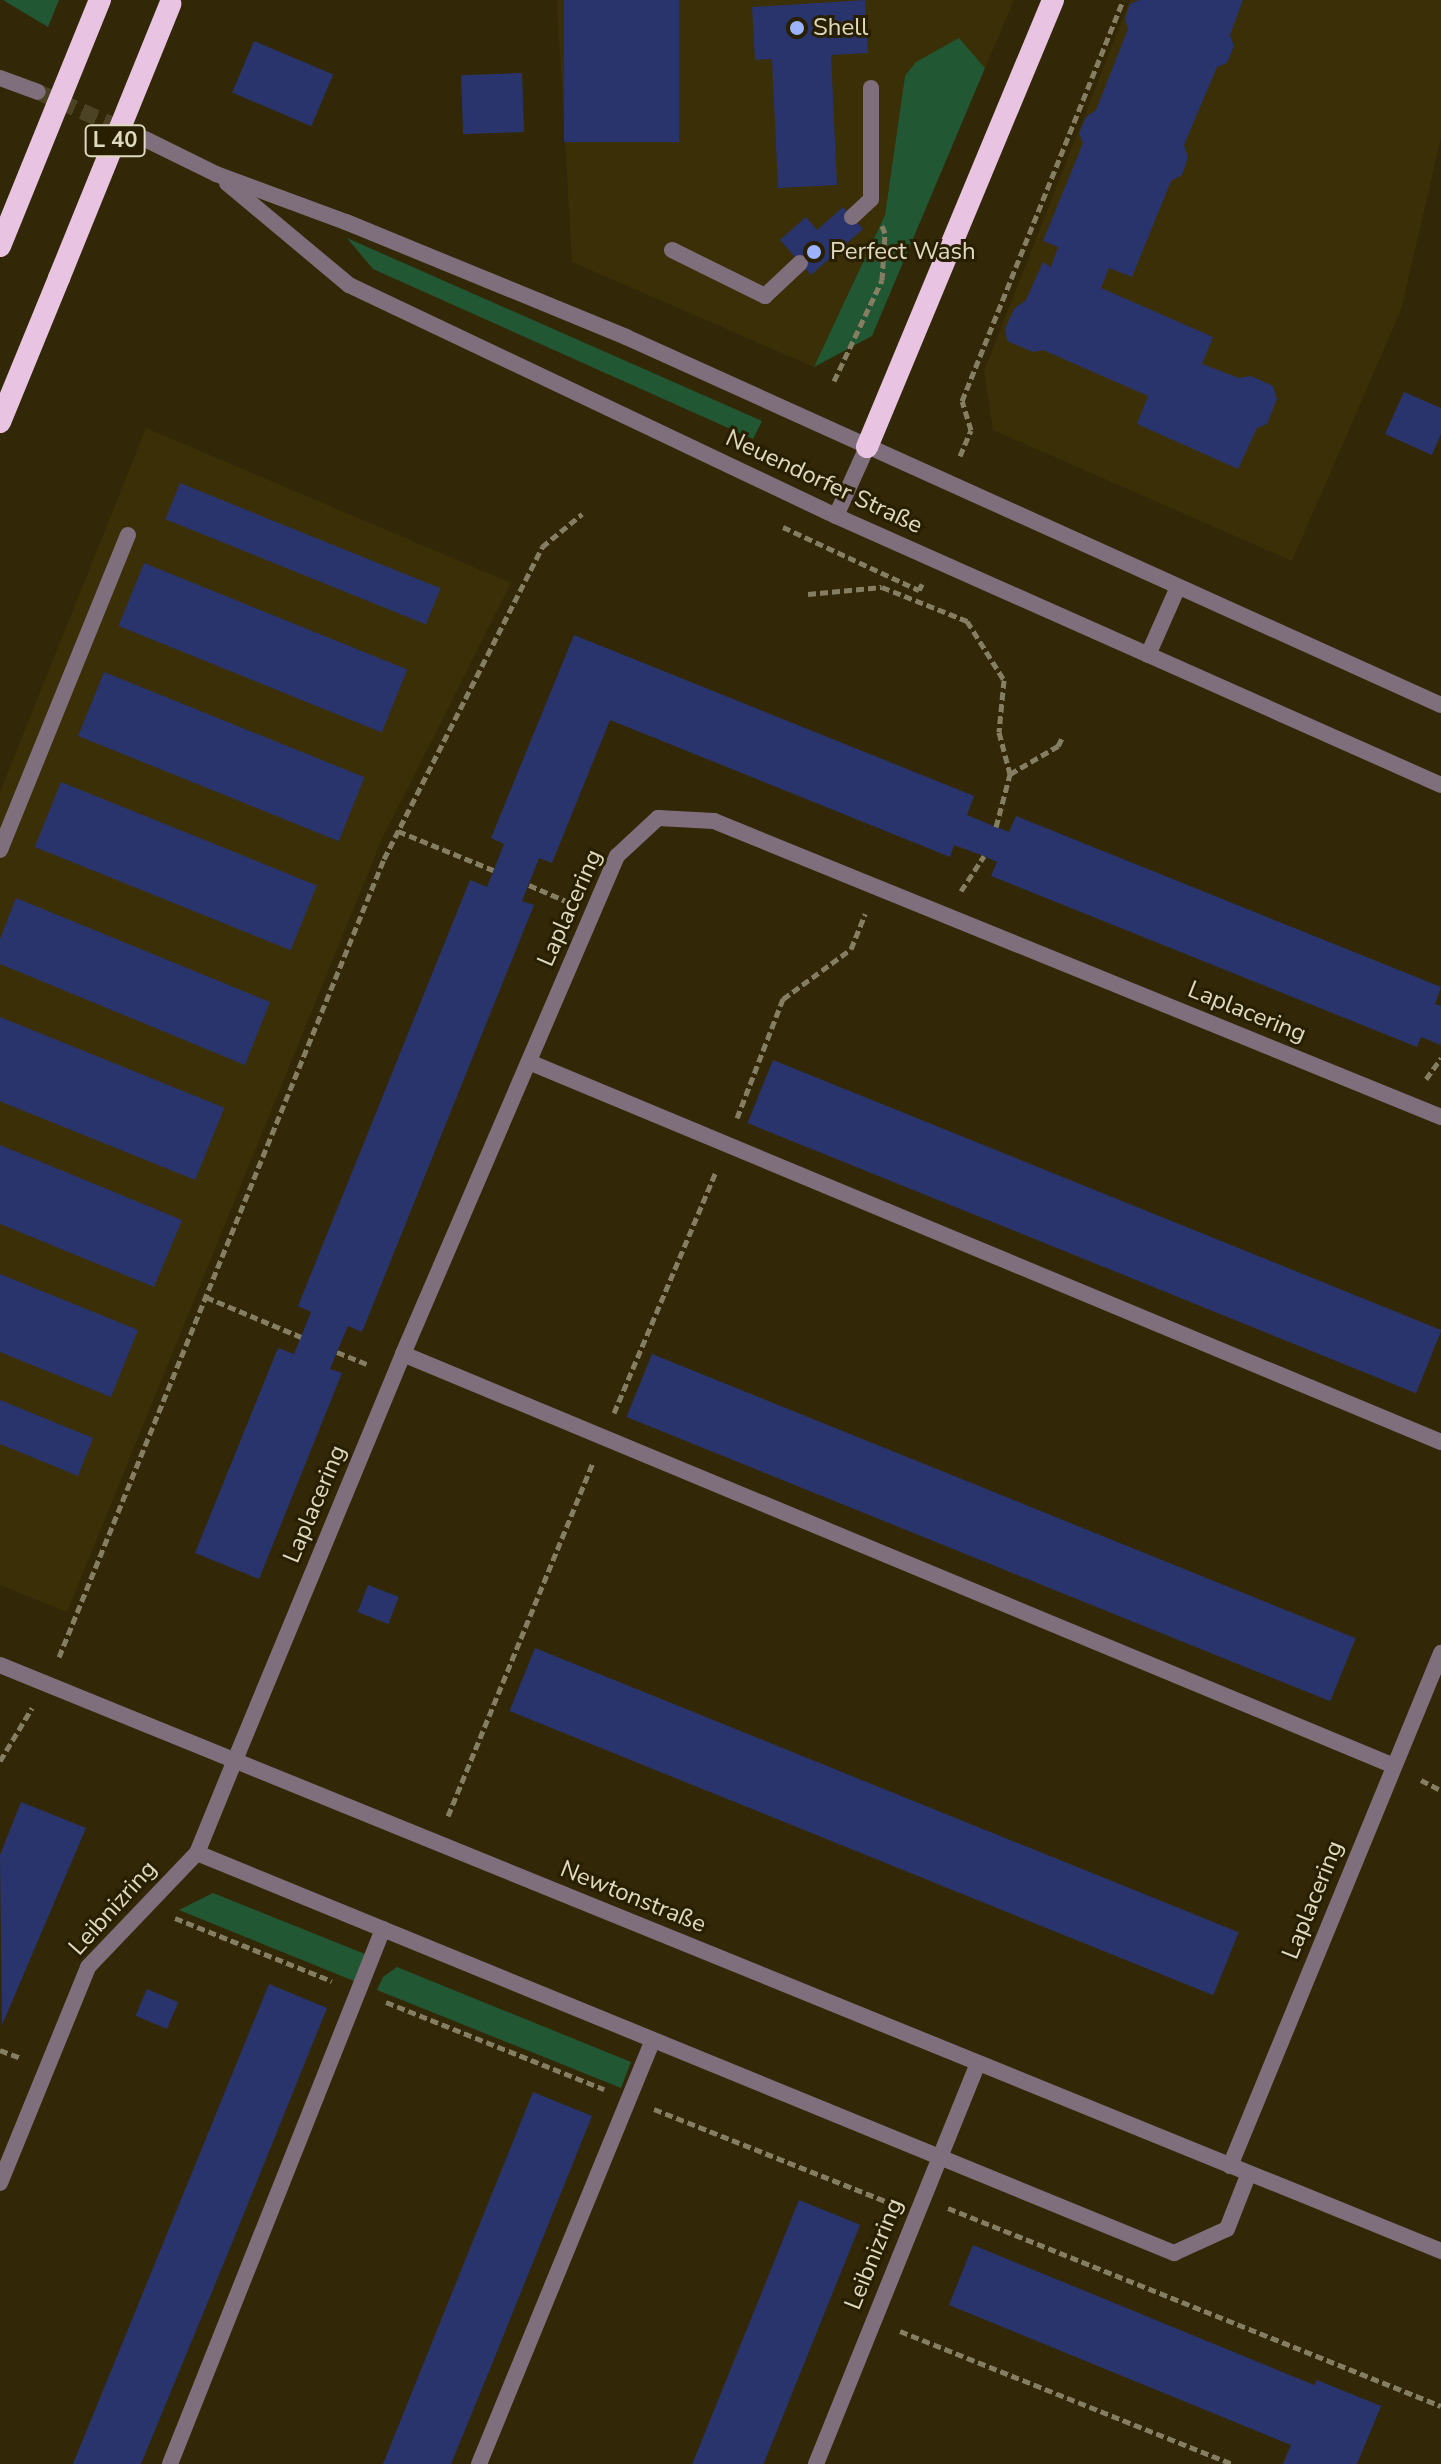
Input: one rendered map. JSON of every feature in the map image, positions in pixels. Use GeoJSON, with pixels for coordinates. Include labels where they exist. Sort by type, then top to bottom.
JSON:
{"type":"FeatureCollection","features":[{"type":"Feature","properties":{"kind":"highway","name":"L 40"},"geometry":{"type":"LineString","coordinates":[[0,246],[100,0]]}},
{"type":"Feature","properties":{"kind":"highway"},"geometry":{"type":"LineString","coordinates":[[867,447],[1053,0]]}},
{"type":"Feature","properties":{"kind":"highway","name":"L 40"},"geometry":{"type":"LineString","coordinates":[[0,422],[171,2]]}},
{"type":"Feature","properties":{"kind":"street"},"geometry":{"type":"LineString","coordinates":[[0,78],[38,92]]}},
{"type":"Feature","properties":{"kind":"street"},"geometry":{"type":"LineString","coordinates":[[852,217],[871,199],[871,88]]}},
{"type":"Feature","properties":{"kind":"street","name":"Neuendorfer Straße"},"geometry":{"type":"LineString","coordinates":[[145,139],[216,174],[346,222],[626,337],[1441,705]]}},
{"type":"Feature","properties":{"kind":"street","name":"Neuendorfer Straße"},"geometry":{"type":"LineString","coordinates":[[216,174],[349,285],[836,516],[1441,785]]}},
{"type":"Feature","properties":{"kind":"street"},"geometry":{"type":"LineString","coordinates":[[672,250],[765,296],[800,263]]}},
{"type":"Feature","properties":{"kind":"street"},"geometry":{"type":"LineString","coordinates":[[836,516],[867,447]]}},
{"type":"Feature","properties":{"kind":"street"},"geometry":{"type":"LineString","coordinates":[[0,850],[128,535]]}},
{"type":"Feature","properties":{"kind":"street"},"geometry":{"type":"LineString","coordinates":[[1148,655],[1178,587]]}},
{"type":"Feature","properties":{"kind":"street","name":"Laplacering"},"geometry":{"type":"LineString","coordinates":[[235,1760],[403,1354],[617,856],[658,818],[714,821],[1441,1117]]}},
{"type":"Feature","properties":{"kind":"street"},"geometry":{"type":"LineString","coordinates":[[529,1062],[1441,1442]]}},
{"type":"Feature","properties":{"kind":"street"},"geometry":{"type":"LineString","coordinates":[[403,1354],[1394,1766]]}},
{"type":"Feature","properties":{"kind":"street","name":"Laplacering"},"geometry":{"type":"LineString","coordinates":[[1230,2166],[1441,1653]]}},
{"type":"Feature","properties":{"kind":"street","name":"Newtonstraße"},"geometry":{"type":"LineString","coordinates":[[0,1665],[1441,2251]]}},
{"type":"Feature","properties":{"kind":"street","name":"Leibnizring"},"geometry":{"type":"LineString","coordinates":[[0,2183],[88,1967],[197,1853],[235,1760]]}},
{"type":"Feature","properties":{"kind":"street"},"geometry":{"type":"LineString","coordinates":[[197,1853],[1174,2253],[1227,2229],[1249,2173]]}},
{"type":"Feature","properties":{"kind":"street"},"geometry":{"type":"LineString","coordinates":[[170,2464],[383,1929]]}},
{"type":"Feature","properties":{"kind":"street"},"geometry":{"type":"LineString","coordinates":[[479,2464],[653,2040]]}},
{"type":"Feature","properties":{"kind":"street","name":"Leibnizring"},"geometry":{"type":"LineString","coordinates":[[816,2464],[978,2063]]}},
{"type":"Feature","properties":{"kind":"path"},"geometry":{"type":"LineString","coordinates":[[971,430],[962,401],[1123,0]]}},
{"type":"Feature","properties":{"kind":"path"},"geometry":{"type":"LineString","coordinates":[[834,381],[882,280],[885,233],[871,199]]}},
{"type":"Feature","properties":{"kind":"path"},"geometry":{"type":"LineString","coordinates":[[0,1761],[47,1684],[398,831],[542,547],[582,514]]}},
{"type":"Feature","properties":{"kind":"path"},"geometry":{"type":"LineString","coordinates":[[808,594],[882,587],[967,621],[1004,680],[999,732],[1010,774],[996,827]]}},
{"type":"Feature","properties":{"kind":"path"},"geometry":{"type":"LineString","coordinates":[[916,600],[919,590]]}},
{"type":"Feature","properties":{"kind":"path"},"geometry":{"type":"LineString","coordinates":[[1010,774],[1058,746],[1063,736]]}},
{"type":"Feature","properties":{"kind":"path"},"geometry":{"type":"LineString","coordinates":[[398,831],[493,870]]}},
{"type":"Feature","properties":{"kind":"path"},"geometry":{"type":"LineString","coordinates":[[960,892],[984,856]]}},
{"type":"Feature","properties":{"kind":"path"},"geometry":{"type":"LineString","coordinates":[[529,885],[567,901]]}},
{"type":"Feature","properties":{"kind":"path"},"geometry":{"type":"LineString","coordinates":[[437,1843],[728,1143],[783,999],[851,949],[876,887]]}},
{"type":"Feature","properties":{"kind":"path"},"geometry":{"type":"LineString","coordinates":[[1426,1080],[1441,1058]]}},
{"type":"Feature","properties":{"kind":"path"},"geometry":{"type":"LineString","coordinates":[[206,1297],[301,1337]]}},
{"type":"Feature","properties":{"kind":"path"},"geometry":{"type":"LineString","coordinates":[[337,1352],[375,1367]]}},
{"type":"Feature","properties":{"kind":"path"},"geometry":{"type":"LineString","coordinates":[[145,1906],[628,2099],[920,2206],[1441,2406]]}},
{"type":"Feature","properties":{"kind":"path"},"geometry":{"type":"LineString","coordinates":[[873,2321],[1233,2464]]}},
{"type":"Feature","properties":{"kind":"shaded area"},"geometry":{"type":"Polygon","coordinates":[[[557,0],[1014,0],[985,68],[959,39],[905,76],[885,215],[814,367],[572,262],[557,0]]]}},
{"type":"Feature","properties":{"kind":"shaded area"},"geometry":{"type":"Polygon","coordinates":[[[1130,0],[1441,0],[1441,137],[1401,310],[1292,561],[993,430],[984,371],[1130,0]]]}},
{"type":"Feature","properties":{"kind":"shaded area"},"geometry":{"type":"Polygon","coordinates":[[[146,428],[511,583],[381,841],[67,1612],[0,1585],[0,792],[146,428]]]}},
{"type":"Feature","properties":{"kind":"green space"},"geometry":{"type":"Polygon","coordinates":[[[3,0],[59,0],[48,27],[3,0]]]}},
{"type":"Feature","properties":{"kind":"green space"},"geometry":{"type":"Polygon","coordinates":[[[959,38],[985,68],[872,336],[814,367],[885,215],[905,76],[916,62],[959,38]]]}},
{"type":"Feature","properties":{"kind":"green space"},"geometry":{"type":"Polygon","coordinates":[[[347,238],[762,421],[753,439],[373,269],[347,238]]]}},
{"type":"Feature","properties":{"kind":"green space"},"geometry":{"type":"Polygon","coordinates":[[[213,1893],[365,1954],[354,1981],[179,1910],[213,1893]]]}},
{"type":"Feature","properties":{"kind":"green space"},"geometry":{"type":"Polygon","coordinates":[[[397,1967],[631,2062],[621,2088],[377,1990],[383,1977],[397,1967]]]}},
{"type":"Feature","properties":{"kind":"building"},"geometry":{"type":"Polygon","coordinates":[[[564,0],[679,0],[679,142],[564,142],[564,0]]]}},
{"type":"Feature","properties":{"kind":"building"},"geometry":{"type":"Polygon","coordinates":[[[865,0],[868,53],[831,55],[837,185],[778,188],[772,59],[755,60],[752,7],[865,0]]]}},
{"type":"Feature","properties":{"kind":"building"},"geometry":{"type":"Polygon","coordinates":[[[1139,0],[1243,0],[1230,35],[1234,46],[1227,63],[1217,67],[1184,145],[1188,157],[1182,175],[1171,181],[1132,277],[1109,268],[1101,288],[1213,337],[1202,364],[1239,378],[1251,376],[1273,386],[1277,399],[1267,424],[1257,428],[1238,469],[1137,424],[1148,396],[1043,350],[1033,352],[1007,341],[1005,329],[1014,309],[1026,300],[1043,262],[1051,267],[1058,247],[1043,241],[1083,143],[1079,133],[1086,117],[1096,110],[1128,29],[1125,19],[1130,4],[1139,0]]]}},
{"type":"Feature","properties":{"kind":"building"},"geometry":{"type":"Polygon","coordinates":[[[254,41],[333,75],[311,126],[232,93],[254,41]]]}},
{"type":"Feature","properties":{"kind":"building"},"geometry":{"type":"Polygon","coordinates":[[[522,73],[524,132],[463,134],[461,75],[522,73]]]}},
{"type":"Feature","properties":{"kind":"building","name":"Perfect Wash"},"geometry":{"type":"Polygon","coordinates":[[[843,207],[863,229],[811,275],[780,240],[806,217],[817,230],[843,207]]]}},
{"type":"Feature","properties":{"kind":"building"},"geometry":{"type":"Polygon","coordinates":[[[1404,392],[1441,408],[1441,434],[1432,455],[1385,434],[1404,392]]]}},
{"type":"Feature","properties":{"kind":"building"},"geometry":{"type":"Polygon","coordinates":[[[180,483],[441,588],[426,624],[165,519],[180,483]]]}},
{"type":"Feature","properties":{"kind":"building"},"geometry":{"type":"Polygon","coordinates":[[[144,563],[407,669],[382,732],[119,626],[144,563]]]}},
{"type":"Feature","properties":{"kind":"building"},"geometry":{"type":"Polygon","coordinates":[[[574,635],[974,796],[967,815],[996,827],[1009,832],[1016,816],[1441,987],[1435,1004],[1441,1006],[1441,1045],[1421,1037],[1417,1047],[991,876],[997,862],[984,856],[954,845],[950,857],[610,720],[552,863],[539,858],[522,901],[534,905],[362,1332],[348,1326],[330,1369],[342,1373],[259,1579],[195,1553],[278,1348],[294,1354],[301,1337],[311,1312],[298,1306],[470,880],[487,887],[504,844],[491,838],[574,635]]]}},
{"type":"Feature","properties":{"kind":"building"},"geometry":{"type":"Polygon","coordinates":[[[104,672],[365,777],[339,841],[78,736],[104,672]]]}},
{"type":"Feature","properties":{"kind":"building"},"geometry":{"type":"Polygon","coordinates":[[[61,782],[317,885],[291,950],[35,847],[61,782]]]}},
{"type":"Feature","properties":{"kind":"building"},"geometry":{"type":"Polygon","coordinates":[[[16,898],[270,1002],[245,1065],[0,964],[0,939],[16,898]]]}},
{"type":"Feature","properties":{"kind":"building"},"geometry":{"type":"Polygon","coordinates":[[[0,1017],[224,1108],[195,1180],[0,1101],[0,1017]]]}},
{"type":"Feature","properties":{"kind":"building"},"geometry":{"type":"Polygon","coordinates":[[[773,1060],[1441,1330],[1416,1393],[748,1123],[773,1060]]]}},
{"type":"Feature","properties":{"kind":"building"},"geometry":{"type":"Polygon","coordinates":[[[0,1145],[182,1220],[154,1287],[0,1224],[0,1145]]]}},
{"type":"Feature","properties":{"kind":"building"},"geometry":{"type":"Polygon","coordinates":[[[0,1274],[138,1330],[111,1397],[0,1352],[0,1274]]]}},
{"type":"Feature","properties":{"kind":"building"},"geometry":{"type":"Polygon","coordinates":[[[652,1354],[1356,1638],[1330,1701],[627,1417],[652,1354]]]}},
{"type":"Feature","properties":{"kind":"building"},"geometry":{"type":"Polygon","coordinates":[[[0,1400],[93,1438],[78,1476],[0,1444],[0,1400]]]}},
{"type":"Feature","properties":{"kind":"building"},"geometry":{"type":"Polygon","coordinates":[[[368,1585],[399,1597],[388,1624],[358,1612],[368,1585]]]}},
{"type":"Feature","properties":{"kind":"building"},"geometry":{"type":"Polygon","coordinates":[[[535,1648],[1239,1932],[1213,1995],[510,1711],[535,1648]]]}},
{"type":"Feature","properties":{"kind":"building"},"geometry":{"type":"Polygon","coordinates":[[[21,1802],[86,1828],[2,2025],[0,1855],[21,1802]]]}},
{"type":"Feature","properties":{"kind":"building"},"geometry":{"type":"Polygon","coordinates":[[[269,1984],[327,2008],[228,2253],[141,2464],[73,2464],[269,1984]]]}},
{"type":"Feature","properties":{"kind":"building"},"geometry":{"type":"Polygon","coordinates":[[[147,1989],[178,2002],[167,2029],[136,2016],[147,1989]]]}},
{"type":"Feature","properties":{"kind":"building"},"geometry":{"type":"Polygon","coordinates":[[[533,2092],[592,2116],[492,2364],[451,2464],[383,2464],[533,2092]]]}},
{"type":"Feature","properties":{"kind":"building"},"geometry":{"type":"Polygon","coordinates":[[[799,2200],[860,2225],[764,2464],[692,2464],[799,2200]]]}},
{"type":"Feature","properties":{"kind":"building"},"geometry":{"type":"Polygon","coordinates":[[[973,2245],[1314,2385],[1317,2380],[1381,2406],[1357,2464],[1283,2464],[1291,2445],[949,2305],[973,2245]]]}},
{"type":"Feature","properties":{"kind":"tunnel"},"geometry":{"type":"LineString","coordinates":[[38,92],[145,139]]}},
{"type":"Feature","properties":{"kind":"place","name":"Shell"},"geometry":{"type":"Point","coordinates":[797,28]}},
{"type":"Feature","properties":{"kind":"place","name":"Perfect Wash"},"geometry":{"type":"Point","coordinates":[814,252]}}]}
